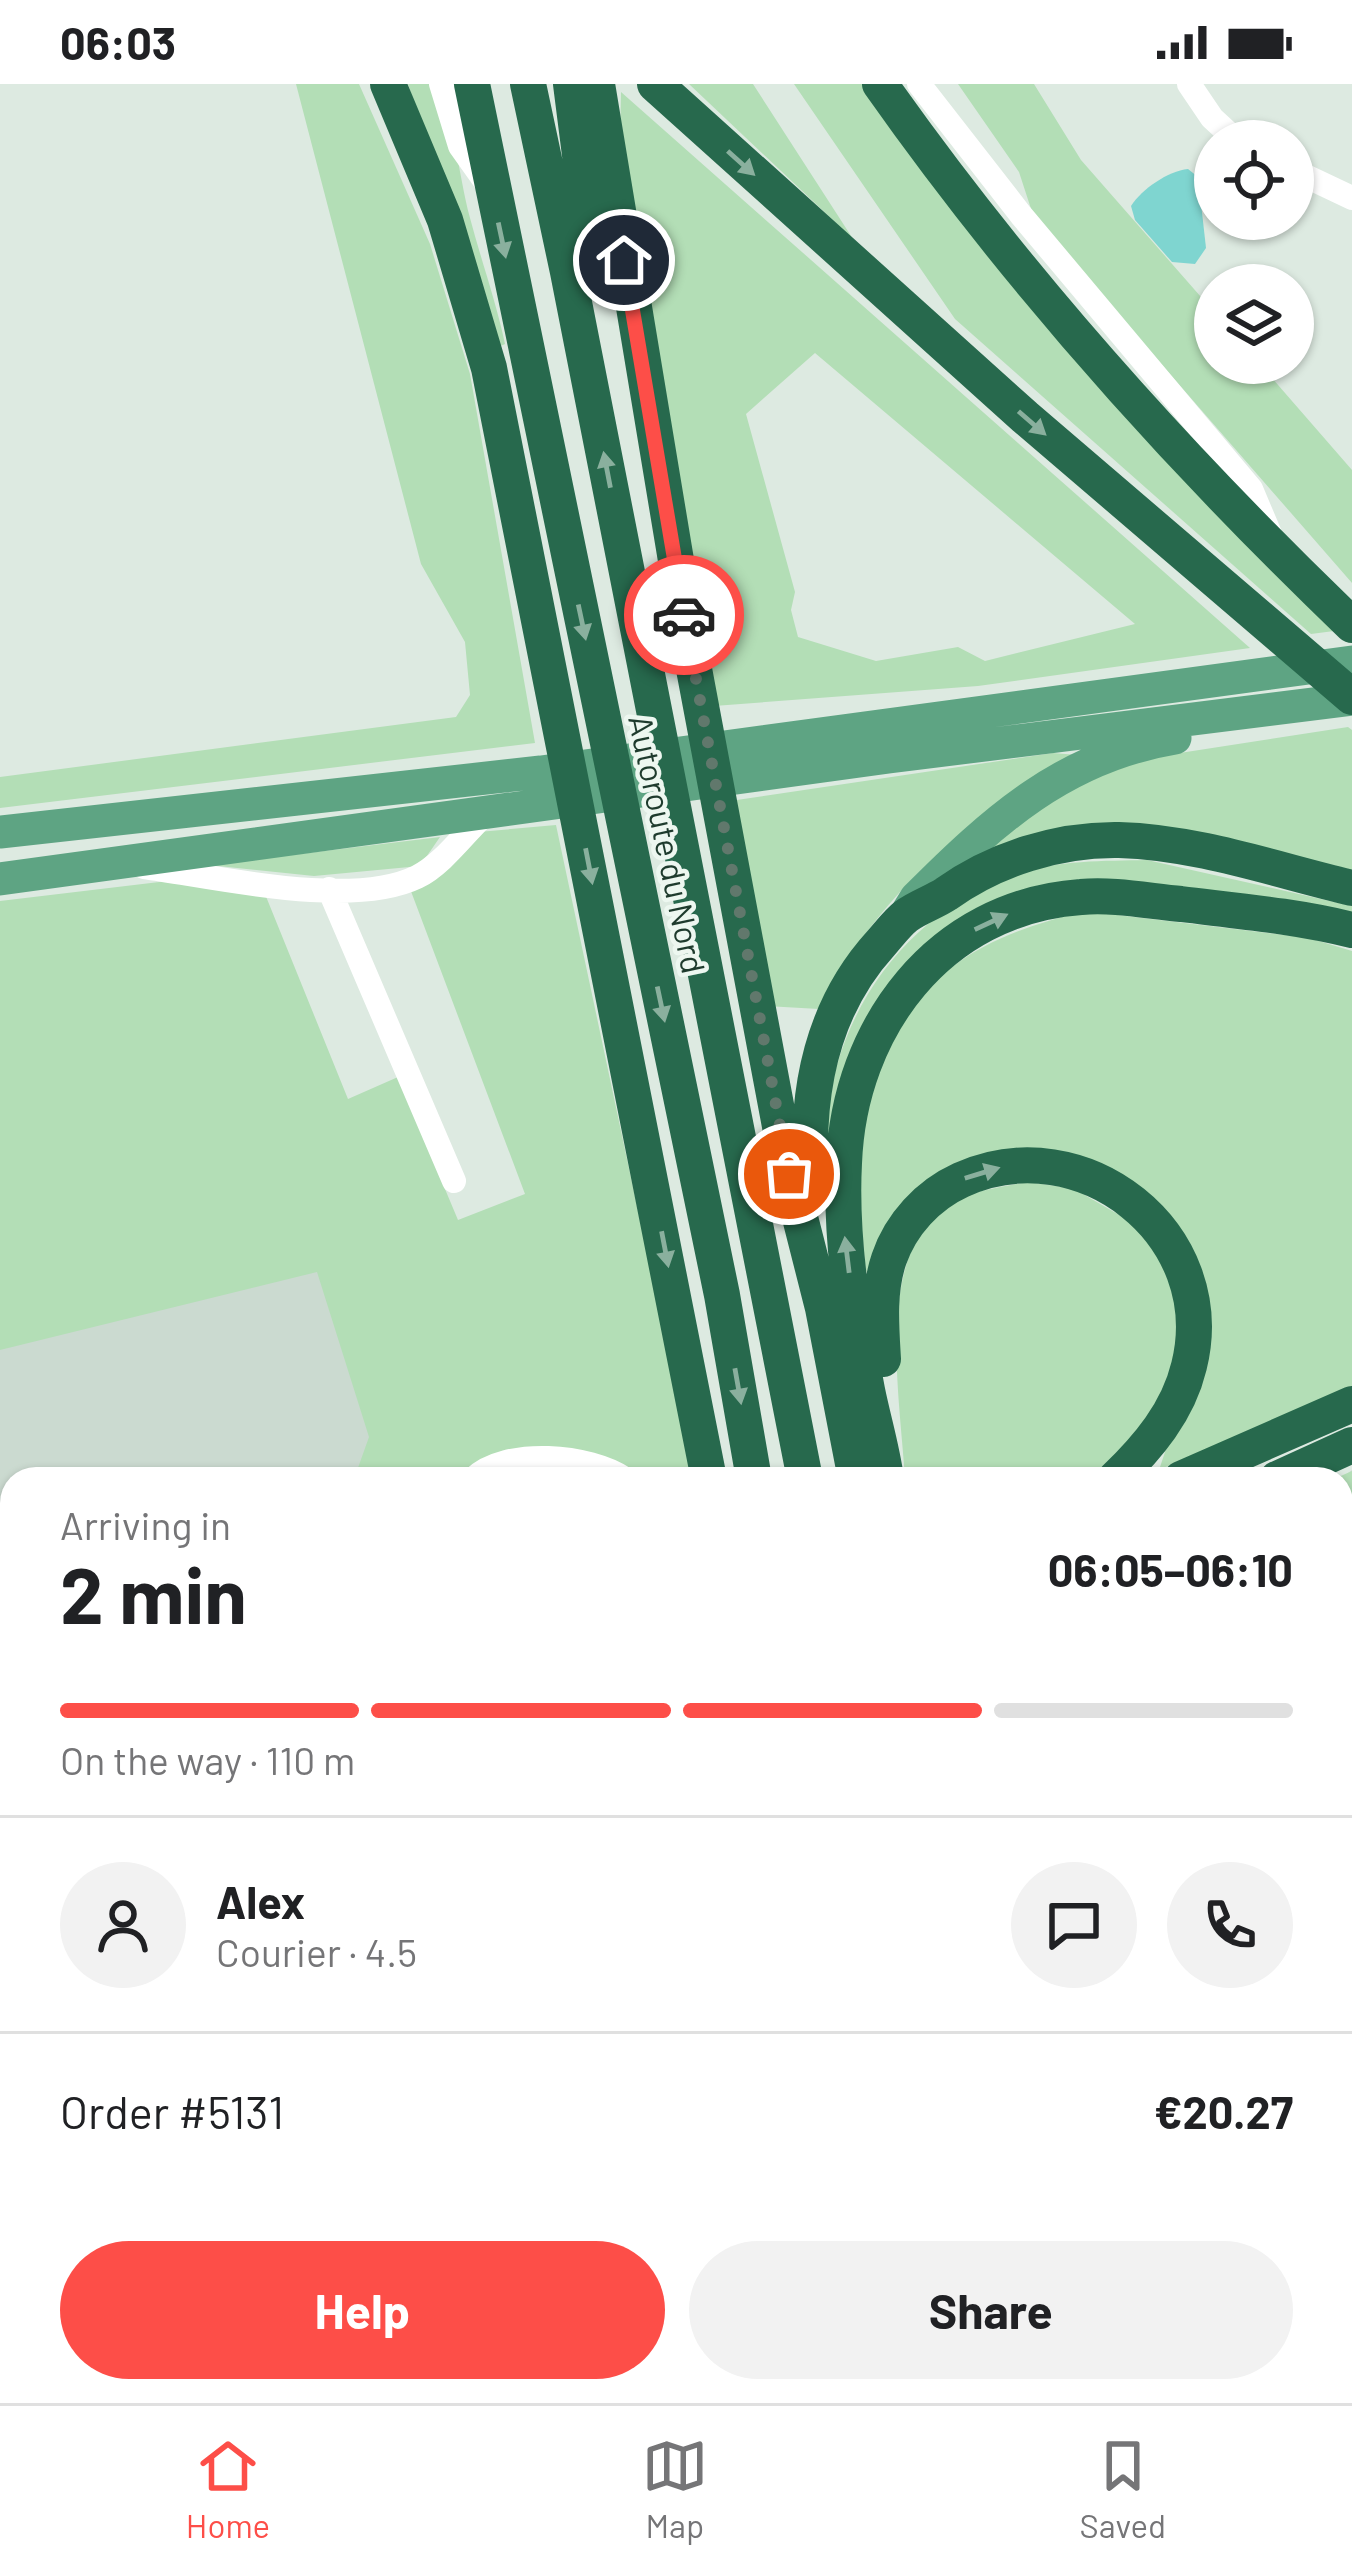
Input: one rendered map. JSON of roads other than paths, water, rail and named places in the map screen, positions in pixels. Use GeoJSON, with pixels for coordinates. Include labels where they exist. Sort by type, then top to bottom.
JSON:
{"type":"FeatureCollection","features":[{"type":"Feature","properties":{"kind":"highway"},"geometry":{"type":"LineString","coordinates":[[388,84],[445,220],[490,368],[707,1467]]}},
{"type":"Feature","properties":{"kind":"highway","name":"Autoroute du Nord"},"geometry":{"type":"LineString","coordinates":[[472,84],[722,1295],[752,1467]]}},
{"type":"Feature","properties":{"kind":"highway","name":"Autoroute du Nord"},"geometry":{"type":"LineString","coordinates":[[528,84],[804,1467]]}},
{"type":"Feature","properties":{"kind":"highway"},"geometry":{"type":"LineString","coordinates":[[568,272],[587,209],[571,84]]}},
{"type":"Feature","properties":{"kind":"highway"},"geometry":{"type":"LineString","coordinates":[[597,84],[702,715],[789,1174],[823,1308],[854,1467]]}},
{"type":"Feature","properties":{"kind":"highway"},"geometry":{"type":"LineString","coordinates":[[655,84],[1025,417],[1352,698]]}},
{"type":"Feature","properties":{"kind":"highway"},"geometry":{"type":"LineString","coordinates":[[880,84],[951,185],[1135,404],[1352,625]]}},
{"type":"Feature","properties":{"kind":"highway"},"geometry":{"type":"LineString","coordinates":[[823,1308],[808,1153],[814,1079],[839,1004],[862,963],[905,916],[961,882],[1033,851],[1117,840],[1169,845],[1352,888]]}},
{"type":"Feature","properties":{"kind":"highway"},"geometry":{"type":"LineString","coordinates":[[885,1466],[867,1391],[844,1240],[844,1162],[851,1094],[875,1033],[899,996],[937,955],[981,925],[1029,906],[1081,896],[1310,920],[1352,930]]}},
{"type":"Feature","properties":{"kind":"highway"},"geometry":{"type":"LineString","coordinates":[[885,1466],[881,1293],[889,1258],[905,1226],[922,1206],[951,1185],[982,1170],[1026,1163],[1062,1167],[1109,1185],[1140,1208],[1166,1238],[1190,1294],[1192,1339],[1182,1388],[1170,1414],[1127,1467]]}},
{"type":"Feature","properties":{"kind":"highway"},"geometry":{"type":"LineString","coordinates":[[1208,1467],[1352,1404]]}},
{"type":"Feature","properties":{"kind":"highway"},"geometry":{"type":"LineString","coordinates":[[1303,1467],[1352,1445]]}},
{"type":"Feature","properties":{"kind":"main road"},"geometry":{"type":"LineString","coordinates":[[0,879],[545,806],[744,762],[1216,680],[1352,662]]}},
{"type":"Feature","properties":{"kind":"main road"},"geometry":{"type":"LineString","coordinates":[[0,832],[542,772],[744,762],[1244,714],[1352,698]]}},
{"type":"Feature","properties":{"kind":"main road"},"geometry":{"type":"LineString","coordinates":[[905,916],[916,898],[989,828],[1039,788],[1102,759],[1213,731],[1244,714]]}},
{"type":"Feature","properties":{"kind":"street"},"geometry":{"type":"LineString","coordinates":[[441,84],[460,146],[492,191]]}},
{"type":"Feature","properties":{"kind":"street"},"geometry":{"type":"LineString","coordinates":[[920,84],[1036,234],[1251,489],[1277,553]]}},
{"type":"Feature","properties":{"kind":"street"},"geometry":{"type":"LineString","coordinates":[[1189,84],[1214,120]]}},
{"type":"Feature","properties":{"kind":"street"},"geometry":{"type":"LineString","coordinates":[[1314,180],[1352,198]]}},
{"type":"Feature","properties":{"kind":"street"},"geometry":{"type":"LineString","coordinates":[[118,863],[299,889],[379,889],[421,876],[485,814]]}},
{"type":"Feature","properties":{"kind":"street"},"geometry":{"type":"LineString","coordinates":[[329,889],[454,1181]]}},
{"type":"Feature","properties":{"kind":"street"},"geometry":{"type":"LineString","coordinates":[[498,1467],[574,1458],[604,1467]]}},
{"type":"Feature","properties":{"kind":"water"},"geometry":{"type":"Polygon","coordinates":[[[1188,169],[1194,174],[1194,240],[1205,240],[1206,248],[1195,264],[1172,262],[1135,220],[1131,206],[1172,173],[1188,169]]]}}]}
